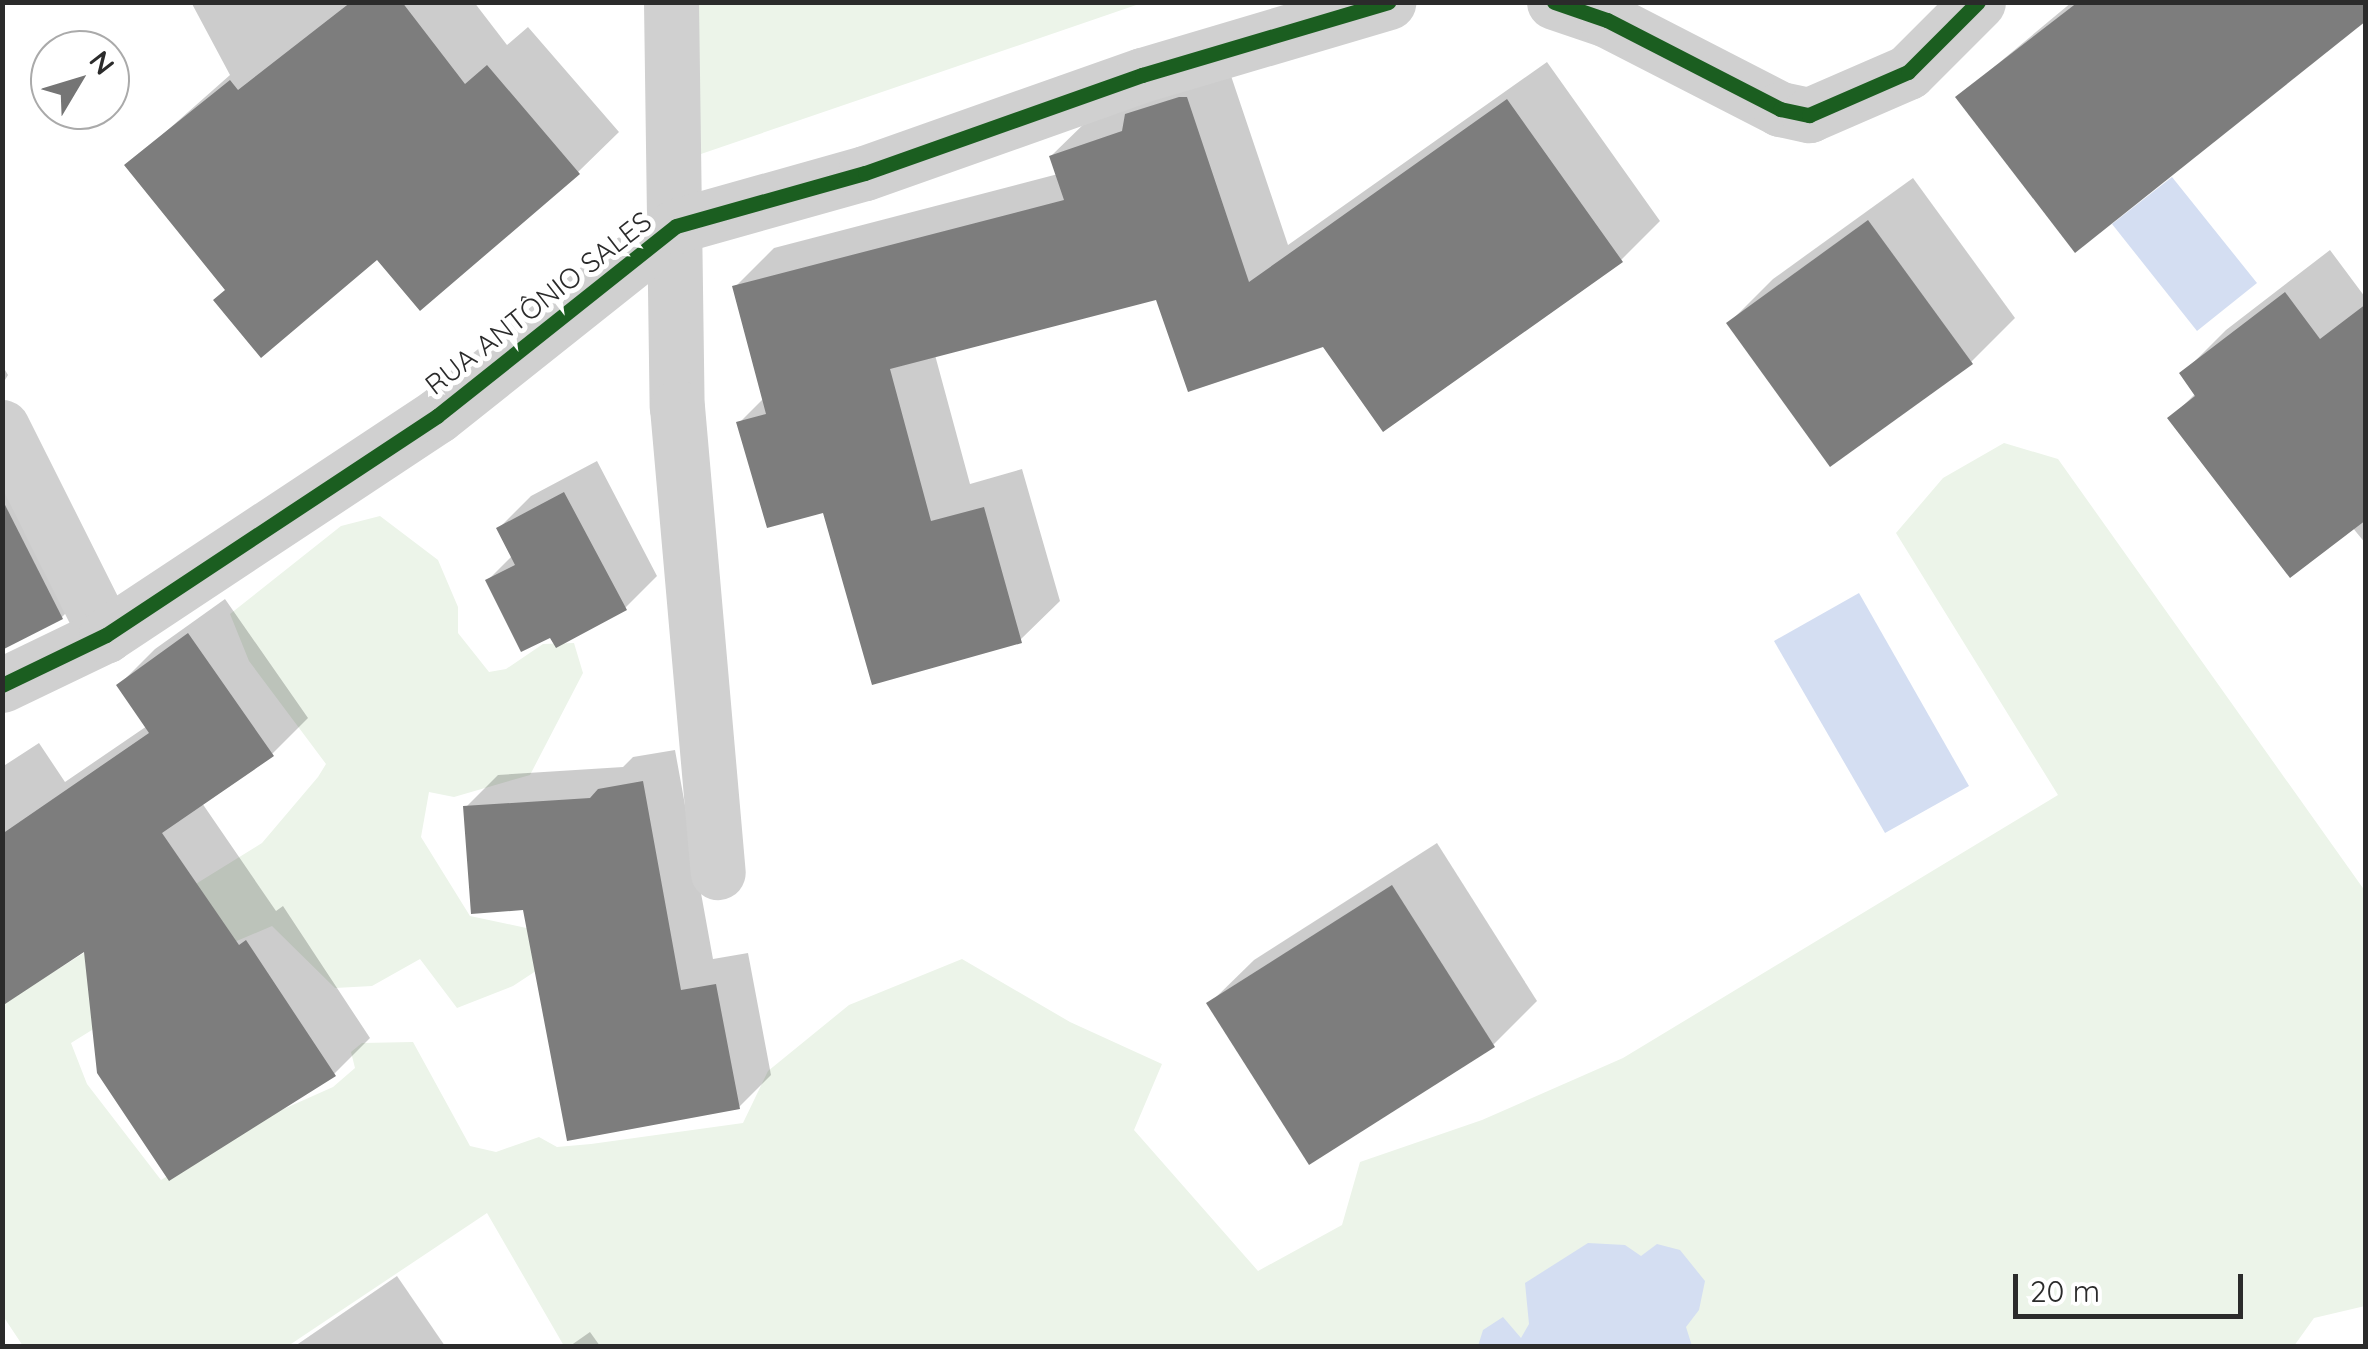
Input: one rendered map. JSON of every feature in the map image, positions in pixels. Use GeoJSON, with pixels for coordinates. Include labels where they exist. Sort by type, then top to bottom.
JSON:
{"type":"FeatureCollection","features":[{"type":"Feature","properties":{"kind":"street"},"geometry":{"type":"LineString","coordinates":[[670,2],[678,407],[718,872]]}},
{"type":"Feature","properties":{"kind":"street","name":"RUA ANTÔNIO SALES"},"geometry":{"type":"LineString","coordinates":[[2,685],[106,635],[437,416],[676,226],[865,173],[1142,74],[1388,2]]}},
{"type":"Feature","properties":{"kind":"street"},"geometry":{"type":"LineString","coordinates":[[1554,2],[1607,20],[1780,109],[1809,115],[1908,72],[1978,2]]}},
{"type":"Feature","properties":{"kind":"street"},"geometry":{"type":"LineString","coordinates":[[2,427],[106,635]]}},
{"type":"Feature","properties":{"kind":"shaded area"},"geometry":{"type":"Polygon","coordinates":[[[691,2],[1142,3],[698,155],[691,2]]]}},
{"type":"Feature","properties":{"kind":"shaded area"},"geometry":{"type":"Polygon","coordinates":[[[2004,443],[2058,459],[2365,891],[2365,1306],[2314,1318],[2294,1346],[564,1346],[487,1213],[288,1346],[23,1346],[3,1316],[3,1003],[262,843],[318,777],[326,764],[249,661],[230,614],[341,526],[380,516],[438,560],[458,607],[458,633],[489,672],[506,669],[543,644],[574,643],[583,673],[530,775],[454,797],[429,792],[421,837],[470,916],[531,929],[545,965],[513,986],[457,1008],[420,959],[372,986],[335,988],[272,926],[232,943],[71,1043],[87,1084],[161,1180],[259,1120],[333,1087],[355,1068],[351,1052],[362,1043],[413,1042],[470,1146],[496,1152],[539,1137],[557,1147],[743,1123],[768,1071],[849,1005],[962,959],[1070,1022],[1162,1064],[1134,1130],[1258,1271],[1342,1225],[1360,1162],[1482,1120],[1623,1058],[2058,795],[1896,533],[1943,478],[2004,443]]]}},
{"type":"Feature","properties":{"kind":"water"},"geometry":{"type":"Polygon","coordinates":[[[2172,177],[2257,283],[2197,331],[2112,224],[2172,177]]]}},
{"type":"Feature","properties":{"kind":"water"},"geometry":{"type":"Polygon","coordinates":[[[1859,593],[1969,786],[1885,833],[1774,641],[1859,593]]]}},
{"type":"Feature","properties":{"kind":"water"},"geometry":{"type":"Polygon","coordinates":[[[1588,1243],[1625,1245],[1641,1256],[1657,1244],[1680,1250],[1705,1281],[1699,1310],[1686,1327],[1692,1346],[1478,1346],[1483,1330],[1503,1317],[1521,1338],[1529,1324],[1525,1283],[1588,1243]]]}},
{"type":"Feature","properties":{"kind":"building"},"geometry":{"type":"Polygon","coordinates":[[[351,2],[402,2],[465,84],[487,65],[580,174],[420,311],[377,260],[261,358],[213,300],[225,290],[124,165],[230,80],[238,90],[351,2]]]}},
{"type":"Feature","properties":{"kind":"building"},"geometry":{"type":"Polygon","coordinates":[[[2078,2],[2366,2],[2366,21],[2075,253],[1955,97],[2078,2]]]}},
{"type":"Feature","properties":{"kind":"building"},"geometry":{"type":"Polygon","coordinates":[[[1187,97],[1249,282],[1507,99],[1623,262],[1383,432],[1323,347],[1188,392],[1156,300],[890,369],[931,521],[984,507],[1022,643],[872,685],[823,513],[767,528],[736,422],[766,414],[732,286],[1064,200],[1049,156],[1122,131],[1125,114],[1187,97]]]}},
{"type":"Feature","properties":{"kind":"building"},"geometry":{"type":"Polygon","coordinates":[[[1868,220],[1973,364],[1830,467],[1726,323],[1868,220]]]}},
{"type":"Feature","properties":{"kind":"building"},"geometry":{"type":"Polygon","coordinates":[[[2285,292],[2320,339],[2366,304],[2366,520],[2290,578],[2167,418],[2195,396],[2179,373],[2285,292]]]}},
{"type":"Feature","properties":{"kind":"building"},"geometry":{"type":"Polygon","coordinates":[[[564,492],[627,610],[556,648],[550,638],[521,652],[485,580],[515,565],[496,528],[564,492]]]}},
{"type":"Feature","properties":{"kind":"building"},"geometry":{"type":"Polygon","coordinates":[[[2,499],[63,619],[2,650],[2,499]]]}},
{"type":"Feature","properties":{"kind":"building"},"geometry":{"type":"Polygon","coordinates":[[[188,633],[274,756],[162,833],[239,945],[246,940],[336,1076],[169,1181],[97,1073],[84,952],[2,1006],[2,834],[149,733],[116,685],[188,633]]]}},
{"type":"Feature","properties":{"kind":"building"},"geometry":{"type":"Polygon","coordinates":[[[643,781],[681,990],[716,984],[740,1109],[567,1141],[523,910],[471,914],[463,806],[590,798],[598,789],[643,781]]]}},
{"type":"Feature","properties":{"kind":"building"},"geometry":{"type":"Polygon","coordinates":[[[1392,885],[1495,1047],[1309,1165],[1206,1003],[1392,885]]]}},
{"type":"Feature","properties":{"kind":"cycle path"},"geometry":{"type":"LineString","coordinates":[[2,685],[106,635],[437,416],[676,226],[865,173],[1142,75],[1388,2]]}},
{"type":"Feature","properties":{"kind":"cycle path"},"geometry":{"type":"LineString","coordinates":[[1554,2],[1607,20],[1780,109],[1809,115],[1908,72],[1978,2]]}}]}
